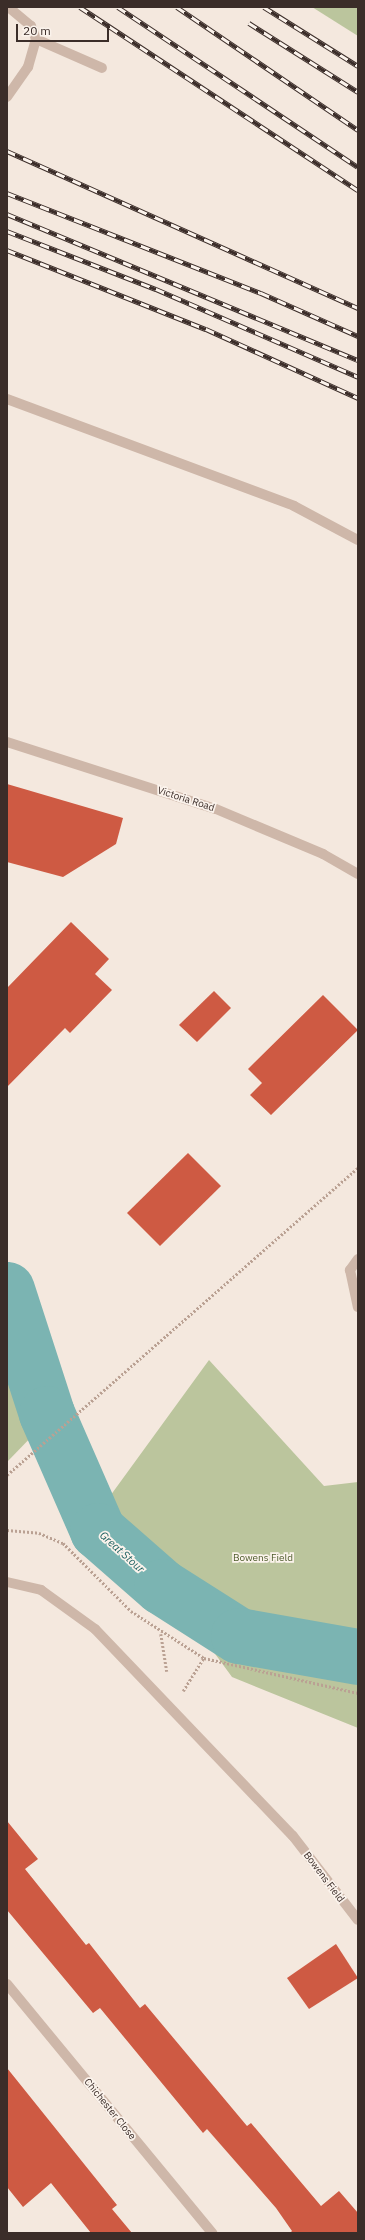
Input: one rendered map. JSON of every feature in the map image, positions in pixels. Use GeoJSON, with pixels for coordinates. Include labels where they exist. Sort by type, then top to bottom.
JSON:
{"type":"FeatureCollection","features":[{"type":"Feature","properties":{"kind":"street"},"geometry":{"type":"LineString","coordinates":[[7,97],[28,67],[36,39],[31,26],[8,7]]}},
{"type":"Feature","properties":{"kind":"street"},"geometry":{"type":"LineString","coordinates":[[36,39],[102,68]]}},
{"type":"Feature","properties":{"kind":"street"},"geometry":{"type":"LineString","coordinates":[[7,400],[294,506],[358,540]]}},
{"type":"Feature","properties":{"kind":"street","name":"Victoria Road"},"geometry":{"type":"LineString","coordinates":[[7,742],[216,809],[323,854],[358,874]]}},
{"type":"Feature","properties":{"kind":"street"},"geometry":{"type":"LineString","coordinates":[[358,1259],[350,1270],[358,1307]]}},
{"type":"Feature","properties":{"kind":"street","name":"Bowens Field"},"geometry":{"type":"LineString","coordinates":[[7,1582],[41,1590],[95,1629],[293,1836],[358,1920]]}},
{"type":"Feature","properties":{"kind":"street","name":"Chichester Close"},"geometry":{"type":"LineString","coordinates":[[7,1984],[212,2233]]}},
{"type":"Feature","properties":{"kind":"path"},"geometry":{"type":"LineString","coordinates":[[7,1475],[358,1168]]}},
{"type":"Feature","properties":{"kind":"path"},"geometry":{"type":"LineString","coordinates":[[7,1530],[39,1533],[63,1543],[131,1611],[161,1634],[204,1658],[358,1693]]}},
{"type":"Feature","properties":{"kind":"path"},"geometry":{"type":"LineString","coordinates":[[172,1708],[204,1658]]}},
{"type":"Feature","properties":{"kind":"green space"},"geometry":{"type":"Polygon","coordinates":[[[312,7],[358,7],[358,36],[312,7]]]}},
{"type":"Feature","properties":{"kind":"green space"},"geometry":{"type":"Polygon","coordinates":[[[7,1333],[39,1429],[7,1462],[7,1333]]]}},
{"type":"Feature","properties":{"kind":"green space","name":"Bowens Field"},"geometry":{"type":"Polygon","coordinates":[[[209,1360],[324,1486],[358,1482],[358,1728],[232,1677],[105,1503],[209,1360]]]}},
{"type":"Feature","properties":{"kind":"building"},"geometry":{"type":"Polygon","coordinates":[[[7,784],[123,818],[116,844],[63,877],[7,862],[7,784]]]}},
{"type":"Feature","properties":{"kind":"building"},"geometry":{"type":"Polygon","coordinates":[[[71,922],[109,959],[95,974],[112,990],[70,1033],[65,1028],[7,1087],[7,988],[71,922]]]}},
{"type":"Feature","properties":{"kind":"building"},"geometry":{"type":"Polygon","coordinates":[[[214,991],[231,1008],[197,1042],[179,1025],[214,991]]]}},
{"type":"Feature","properties":{"kind":"building"},"geometry":{"type":"Polygon","coordinates":[[[323,995],[358,1030],[271,1115],[250,1095],[262,1083],[248,1069],[323,995]]]}},
{"type":"Feature","properties":{"kind":"building"},"geometry":{"type":"Polygon","coordinates":[[[188,1153],[221,1186],[160,1246],[127,1213],[188,1153]]]}},
{"type":"Feature","properties":{"kind":"building"},"geometry":{"type":"Polygon","coordinates":[[[7,1821],[38,1859],[25,1869],[86,1945],[89,1943],[140,2008],[145,2004],[247,2126],[251,2123],[321,2206],[339,2191],[358,2213],[358,2233],[290,2233],[292,2231],[276,2208],[207,2129],[203,2133],[100,2008],[93,2013],[7,1910],[7,1821]]]}},
{"type":"Feature","properties":{"kind":"building"},"geometry":{"type":"Polygon","coordinates":[[[336,1944],[358,1978],[309,2009],[287,1978],[336,1944]]]}},
{"type":"Feature","properties":{"kind":"building"},"geometry":{"type":"Polygon","coordinates":[[[7,2068],[117,2205],[112,2209],[132,2233],[91,2233],[51,2183],[23,2207],[7,2187],[7,2068]]]}},
{"type":"Feature","properties":{"kind":"waterway","name":"Great Stour"},"geometry":{"type":"LineString","coordinates":[[7,1290],[47,1414],[98,1531],[162,1587],[239,1636],[358,1657]]}},
{"type":"Feature","properties":{"kind":"railway"},"geometry":{"type":"LineString","coordinates":[[80,7],[358,190]]}},
{"type":"Feature","properties":{"kind":"railway"},"geometry":{"type":"LineString","coordinates":[[118,7],[358,167]]}},
{"type":"Feature","properties":{"kind":"railway"},"geometry":{"type":"LineString","coordinates":[[177,7],[358,130]]}},
{"type":"Feature","properties":{"kind":"railway"},"geometry":{"type":"LineString","coordinates":[[264,7],[358,66]]}},
{"type":"Feature","properties":{"kind":"railway"},"geometry":{"type":"LineString","coordinates":[[249,23],[358,92]]}},
{"type":"Feature","properties":{"kind":"railway"},"geometry":{"type":"LineString","coordinates":[[7,151],[358,308]]}},
{"type":"Feature","properties":{"kind":"railway"},"geometry":{"type":"LineString","coordinates":[[7,193],[261,293],[358,336]]}},
{"type":"Feature","properties":{"kind":"railway"},"geometry":{"type":"LineString","coordinates":[[7,214],[358,360]]}},
{"type":"Feature","properties":{"kind":"railway"},"geometry":{"type":"LineString","coordinates":[[7,231],[156,289],[358,377]]}},
{"type":"Feature","properties":{"kind":"railway"},"geometry":{"type":"LineString","coordinates":[[7,250],[206,329],[358,398]]}}]}
